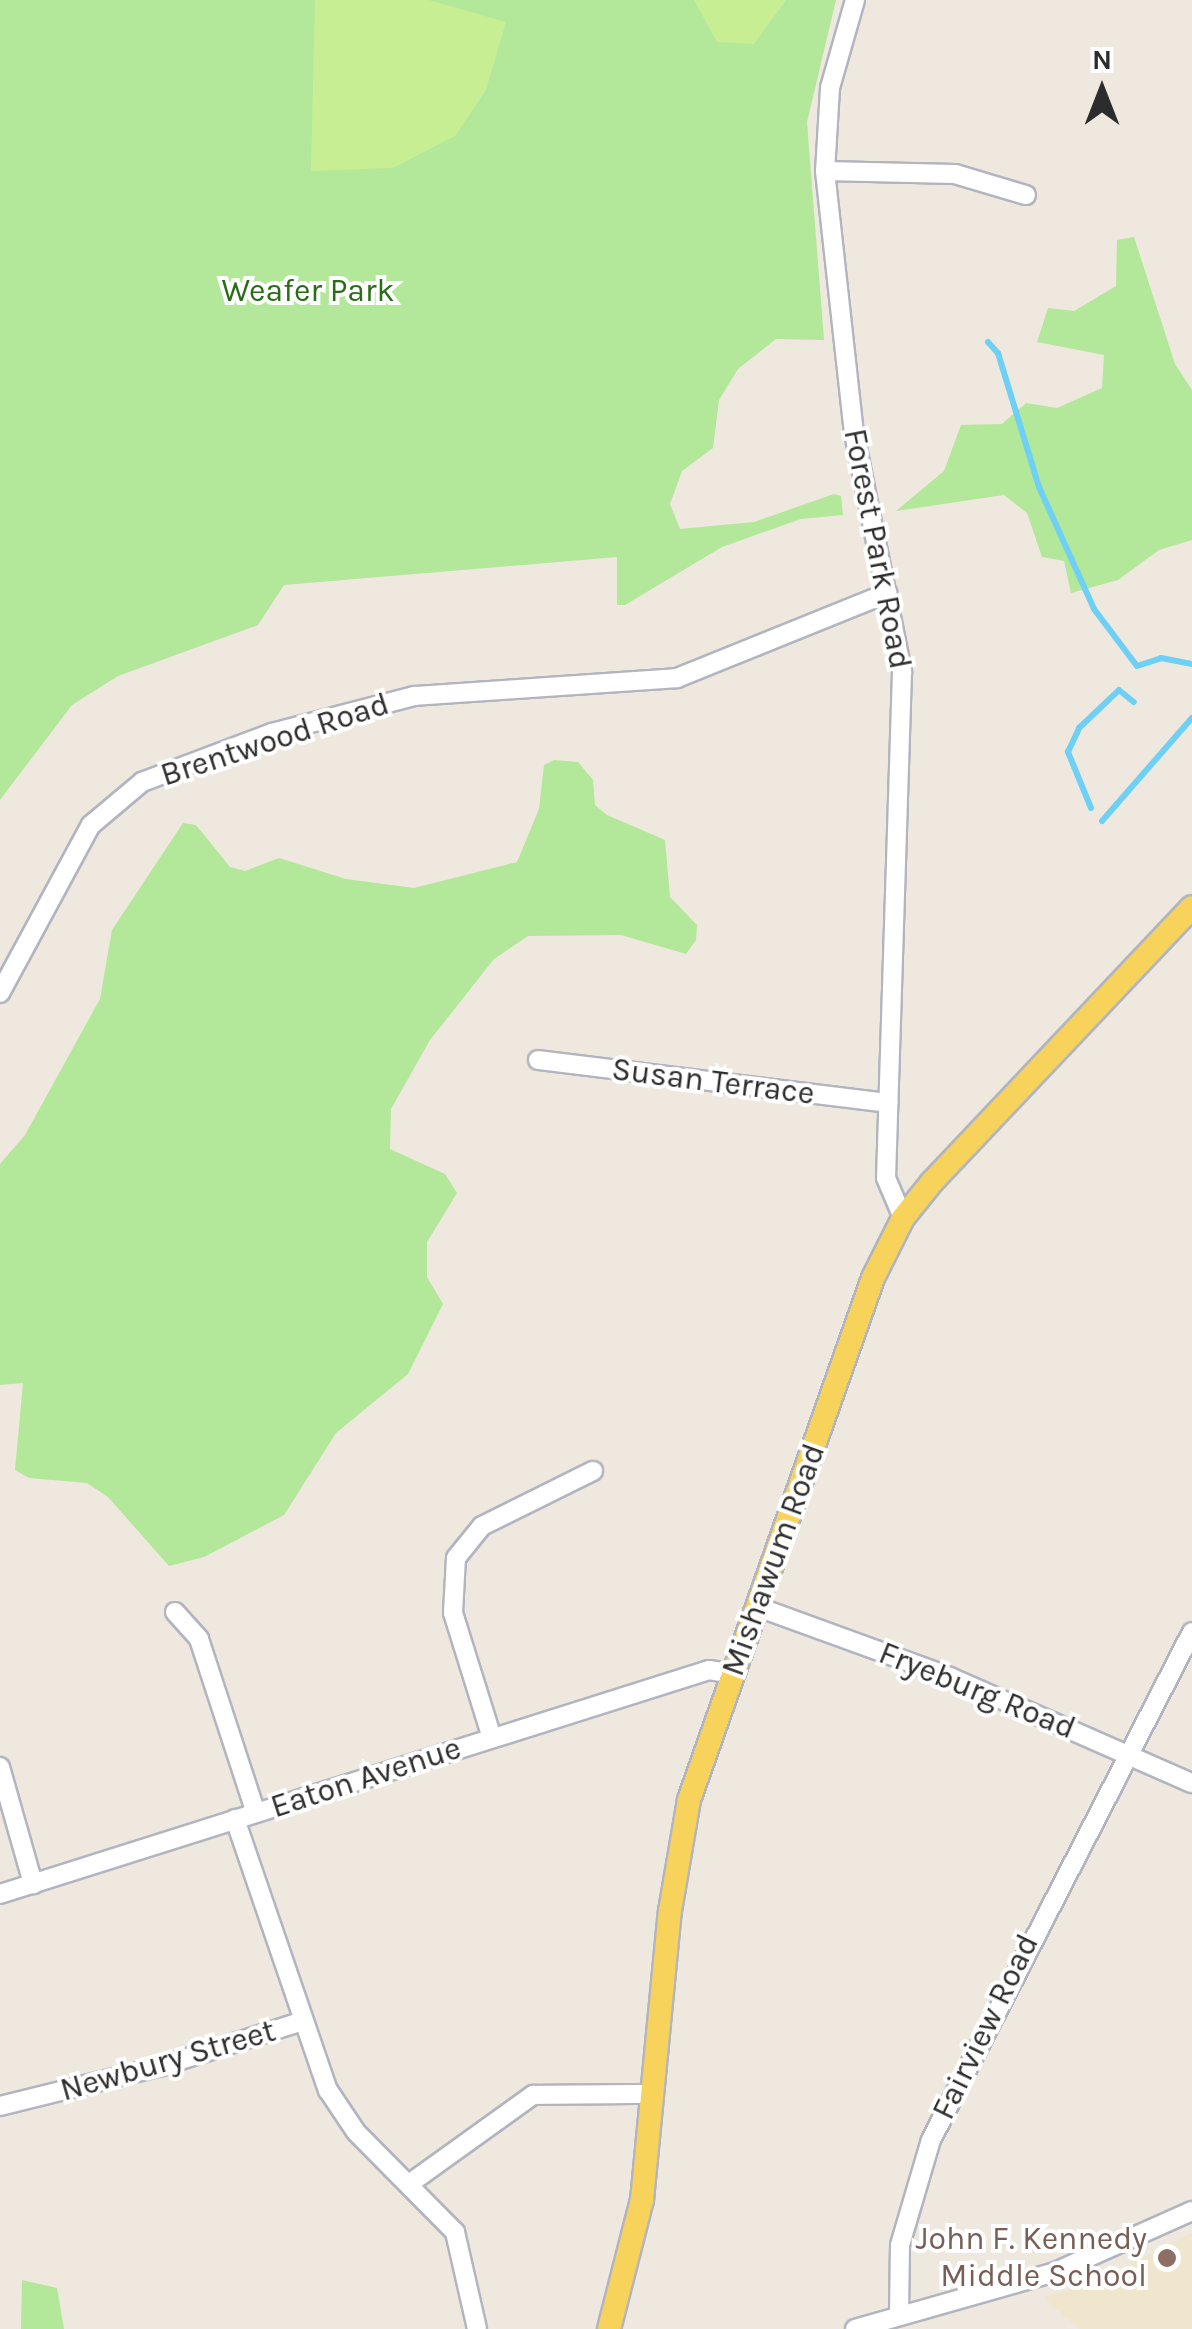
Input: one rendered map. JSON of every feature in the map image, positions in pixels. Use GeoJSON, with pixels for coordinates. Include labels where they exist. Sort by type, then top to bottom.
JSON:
{"type":"FeatureCollection","features":[{"type":"Feature","properties":{"kind":"main road","name":"Mishawum Road"},"geometry":{"type":"LineString","coordinates":[[608,2329],[642,2200],[678,1846],[873,1278],[903,1218],[1192,907]]}},
{"type":"Feature","properties":{"kind":"street","name":"Forest Park Road"},"geometry":{"type":"LineString","coordinates":[[855,0],[830,88],[826,171],[849,396],[888,593],[903,693],[887,1185],[903,1218]]}},
{"type":"Feature","properties":{"kind":"street"},"geometry":{"type":"LineString","coordinates":[[826,171],[955,174],[1026,195]]}},
{"type":"Feature","properties":{"kind":"street","name":"Brentwood Road"},"geometry":{"type":"LineString","coordinates":[[0,992],[90,825],[142,782],[272,733],[414,696],[677,678],[888,593]]}},
{"type":"Feature","properties":{"kind":"street","name":"Susan Terrace"},"geometry":{"type":"LineString","coordinates":[[538,1060],[888,1102]]}},
{"type":"Feature","properties":{"kind":"street"},"geometry":{"type":"LineString","coordinates":[[492,1738],[453,1613],[456,1558],[489,1522],[593,1471]]}},
{"type":"Feature","properties":{"kind":"street","name":"Fryeburg Road"},"geometry":{"type":"LineString","coordinates":[[758,1606],[950,1677],[1192,1783]]}},
{"type":"Feature","properties":{"kind":"street"},"geometry":{"type":"LineString","coordinates":[[176,1612],[199,1639],[256,1813]]}},
{"type":"Feature","properties":{"kind":"street","name":"Fairview Road"},"geometry":{"type":"LineString","coordinates":[[899,2316],[900,2246],[931,2140],[1125,1753],[1192,1632]]}},
{"type":"Feature","properties":{"kind":"street","name":"Eaton Avenue"},"geometry":{"type":"LineString","coordinates":[[0,1894],[709,1670],[734,1674]]}},
{"type":"Feature","properties":{"kind":"street"},"geometry":{"type":"LineString","coordinates":[[0,1766],[32,1884]]}},
{"type":"Feature","properties":{"kind":"street","name":"Newbury Street"},"geometry":{"type":"LineString","coordinates":[[0,2106],[162,2066],[303,2021],[236,1820]]}},
{"type":"Feature","properties":{"kind":"street"},"geometry":{"type":"LineString","coordinates":[[303,2021],[343,2117],[459,2240],[477,2329]]}},
{"type":"Feature","properties":{"kind":"street"},"geometry":{"type":"LineString","coordinates":[[410,2184],[533,2095],[653,2094]]}},
{"type":"Feature","properties":{"kind":"street"},"geometry":{"type":"LineString","coordinates":[[856,2329],[1055,2272],[1192,2211]]}},
{"type":"Feature","properties":{"kind":"shaded area","name":"John F. Kennedy Middle School"},"geometry":{"type":"Polygon","coordinates":[[[1192,2233],[1192,2329],[1079,2329],[1043,2297],[1093,2283],[1192,2233]]]}},
{"type":"Feature","properties":{"kind":"green space","name":"Weafer Park"},"geometry":{"type":"Polygon","coordinates":[[[0,0],[836,0],[807,122],[824,340],[776,339],[738,369],[719,400],[713,448],[682,471],[670,504],[680,529],[754,522],[834,494],[841,496],[843,515],[801,519],[722,547],[625,605],[617,605],[617,557],[284,585],[258,625],[118,676],[72,705],[0,800],[0,0]]]}},
{"type":"Feature","properties":{"kind":"green space"},"geometry":{"type":"Polygon","coordinates":[[[315,0],[429,0],[506,22],[486,90],[455,136],[393,168],[311,171],[315,0]]]}},
{"type":"Feature","properties":{"kind":"green space"},"geometry":{"type":"Polygon","coordinates":[[[694,0],[786,0],[754,44],[717,42],[694,0]]]}},
{"type":"Feature","properties":{"kind":"green space"},"geometry":{"type":"Polygon","coordinates":[[[1134,237],[1175,364],[1192,390],[1192,540],[1159,550],[1118,580],[1071,593],[1064,561],[1042,557],[1027,513],[1004,495],[896,511],[944,471],[961,425],[1002,424],[1026,403],[1057,408],[1102,388],[1104,355],[1037,342],[1048,308],[1074,311],[1116,286],[1117,240],[1134,237]]]}},
{"type":"Feature","properties":{"kind":"green space"},"geometry":{"type":"Polygon","coordinates":[[[554,760],[578,762],[593,780],[595,805],[607,815],[665,840],[670,897],[697,925],[696,940],[686,954],[621,935],[528,936],[494,959],[430,1040],[391,1109],[390,1149],[445,1174],[457,1193],[427,1242],[427,1277],[443,1304],[408,1374],[336,1433],[284,1515],[204,1557],[169,1566],[108,1497],[87,1483],[29,1478],[15,1470],[23,1383],[0,1385],[0,1164],[25,1135],[100,999],[112,930],[183,823],[196,825],[230,867],[245,871],[279,858],[346,879],[414,888],[517,862],[539,809],[544,765],[554,760]]]}},
{"type":"Feature","properties":{"kind":"green space"},"geometry":{"type":"Polygon","coordinates":[[[22,2280],[57,2288],[64,2329],[21,2329],[22,2280]]]}},
{"type":"Feature","properties":{"kind":"waterway"},"geometry":{"type":"LineString","coordinates":[[988,342],[998,353],[1039,487],[1094,609],[1137,666],[1161,658],[1192,664]]}},
{"type":"Feature","properties":{"kind":"waterway"},"geometry":{"type":"LineString","coordinates":[[1091,808],[1068,752],[1079,728],[1119,690],[1134,702]]}},
{"type":"Feature","properties":{"kind":"waterway"},"geometry":{"type":"LineString","coordinates":[[1102,821],[1192,718]]}},
{"type":"Feature","properties":{"kind":"place","name":"John F. Kennedy Middle School"},"geometry":{"type":"Point","coordinates":[1167,2258]}}]}
